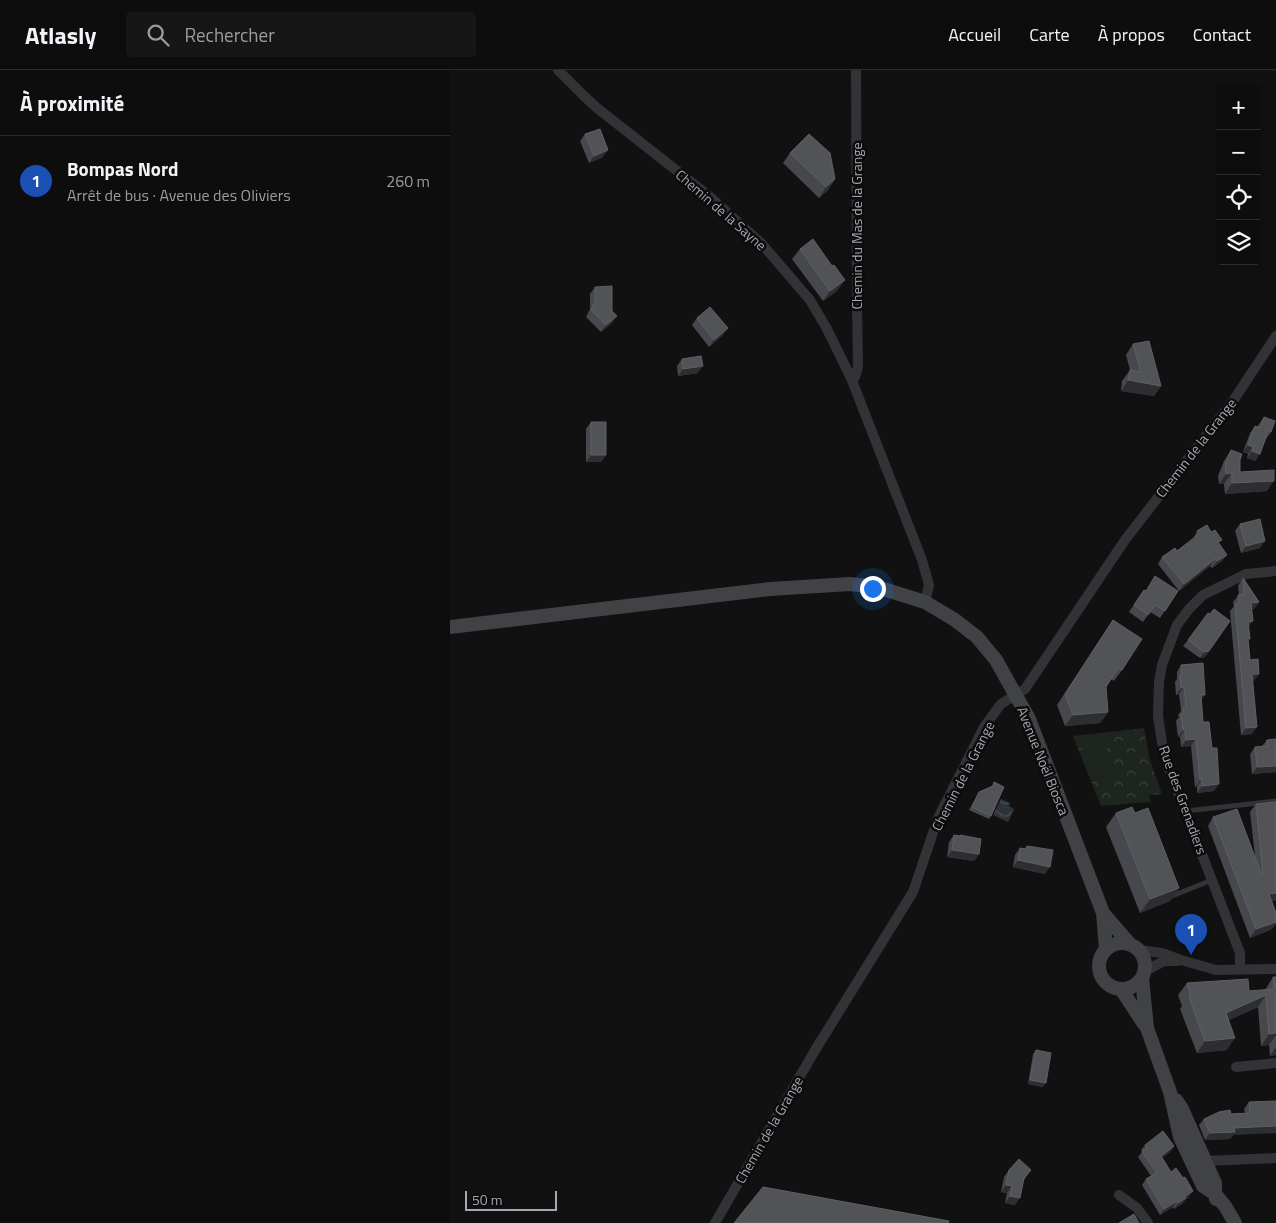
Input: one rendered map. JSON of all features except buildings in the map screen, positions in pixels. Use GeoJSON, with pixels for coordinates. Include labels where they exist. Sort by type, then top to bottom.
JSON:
{"type":"FeatureCollection","features":[{"type":"Feature","properties":{"kind":"main road","name":"Avenue Noël Biosca"},"geometry":{"type":"LineString","coordinates":[[450,627],[770,588],[850,584],[877,587],[925,602],[955,620],[977,637],[996,660],[1028,719],[1103,913]]}},
{"type":"Feature","properties":{"kind":"main road"},"geometry":{"type":"LineString","coordinates":[[1103,913],[1144,956],[1146,964],[1144,975],[1147,1028]]}},
{"type":"Feature","properties":{"kind":"main road"},"geometry":{"type":"LineString","coordinates":[[1103,913],[1106,949]]}},
{"type":"Feature","properties":{"kind":"main road"},"geometry":{"type":"LineString","coordinates":[[1135,947],[1121,942],[1115,943],[1101,955],[1099,970],[1107,984],[1121,989],[1129,988],[1136,984],[1144,975]]}},
{"type":"Feature","properties":{"kind":"main road"},"geometry":{"type":"LineString","coordinates":[[1121,989],[1147,1028],[1170,1092],[1180,1137],[1203,1186],[1215,1194],[1235,1223]]}},
{"type":"Feature","properties":{"kind":"main road"},"geometry":{"type":"LineString","coordinates":[[1170,1092],[1182,1109],[1215,1183],[1215,1194],[1220,1214],[1226,1223]]}},
{"type":"Feature","properties":{"kind":"street","name":"Chemin de la Sayne"},"geometry":{"type":"LineString","coordinates":[[558,70],[584,96],[709,196],[760,243],[810,300],[827,329],[851,378],[922,560],[929,585],[925,602]]}},
{"type":"Feature","properties":{"kind":"street","name":"Chemin du Mas de la Grange"},"geometry":{"type":"LineString","coordinates":[[851,378],[854,377],[858,367],[856,70]]}},
{"type":"Feature","properties":{"kind":"street","name":"Chemin de la Grange"},"geometry":{"type":"LineString","coordinates":[[714,1223],[819,1044],[913,892],[938,818],[984,727],[1001,704],[1024,689],[1125,540],[1235,398],[1276,336]]}},
{"type":"Feature","properties":{"kind":"street","name":"Rue des Grenadiers"},"geometry":{"type":"LineString","coordinates":[[1240,970],[1240,953],[1169,769],[1162,743],[1158,716],[1160,682],[1162,665],[1177,625],[1189,609],[1204,595],[1246,574],[1276,571]]}},
{"type":"Feature","properties":{"kind":"street"},"geometry":{"type":"LineString","coordinates":[[1135,947],[1162,953],[1216,970],[1276,969]]}},
{"type":"Feature","properties":{"kind":"street"},"geometry":{"type":"LineString","coordinates":[[1144,975],[1164,961],[1181,960]]}},
{"type":"Feature","properties":{"kind":"street"},"geometry":{"type":"LineString","coordinates":[[1236,1067],[1276,1063]]}},
{"type":"Feature","properties":{"kind":"street"},"geometry":{"type":"LineString","coordinates":[[1204,1161],[1276,1158]]}},
{"type":"Feature","properties":{"kind":"street"},"geometry":{"type":"LineString","coordinates":[[1119,1195],[1137,1208],[1148,1223]]}},
{"type":"Feature","properties":{"kind":"lane"},"geometry":{"type":"LineString","coordinates":[[1186,811],[1276,801]]}},
{"type":"Feature","properties":{"kind":"lane"},"geometry":{"type":"LineString","coordinates":[[1172,896],[1212,879]]}},
{"type":"Feature","properties":{"kind":"green space"},"geometry":{"type":"Polygon","coordinates":[[[1144,728],[1149,757],[1162,794],[1149,795],[1151,802],[1101,806],[1073,736],[1144,728]]]}},
{"type":"Feature","properties":{"kind":"green space"},"geometry":{"type":"Polygon","coordinates":[[[1101,733],[1116,773],[1094,781],[1079,742],[1101,733]]]}},
{"type":"Feature","properties":{"kind":"water"},"geometry":{"type":"Polygon","coordinates":[[[1001,799],[1010,803],[1009,806],[1014,809],[1008,822],[993,815],[1001,799]]]}},
{"type":"Feature","properties":{"kind":"place","name":"Bompas Nord"},"geometry":{"type":"Point","coordinates":[1191,955]}}]}
